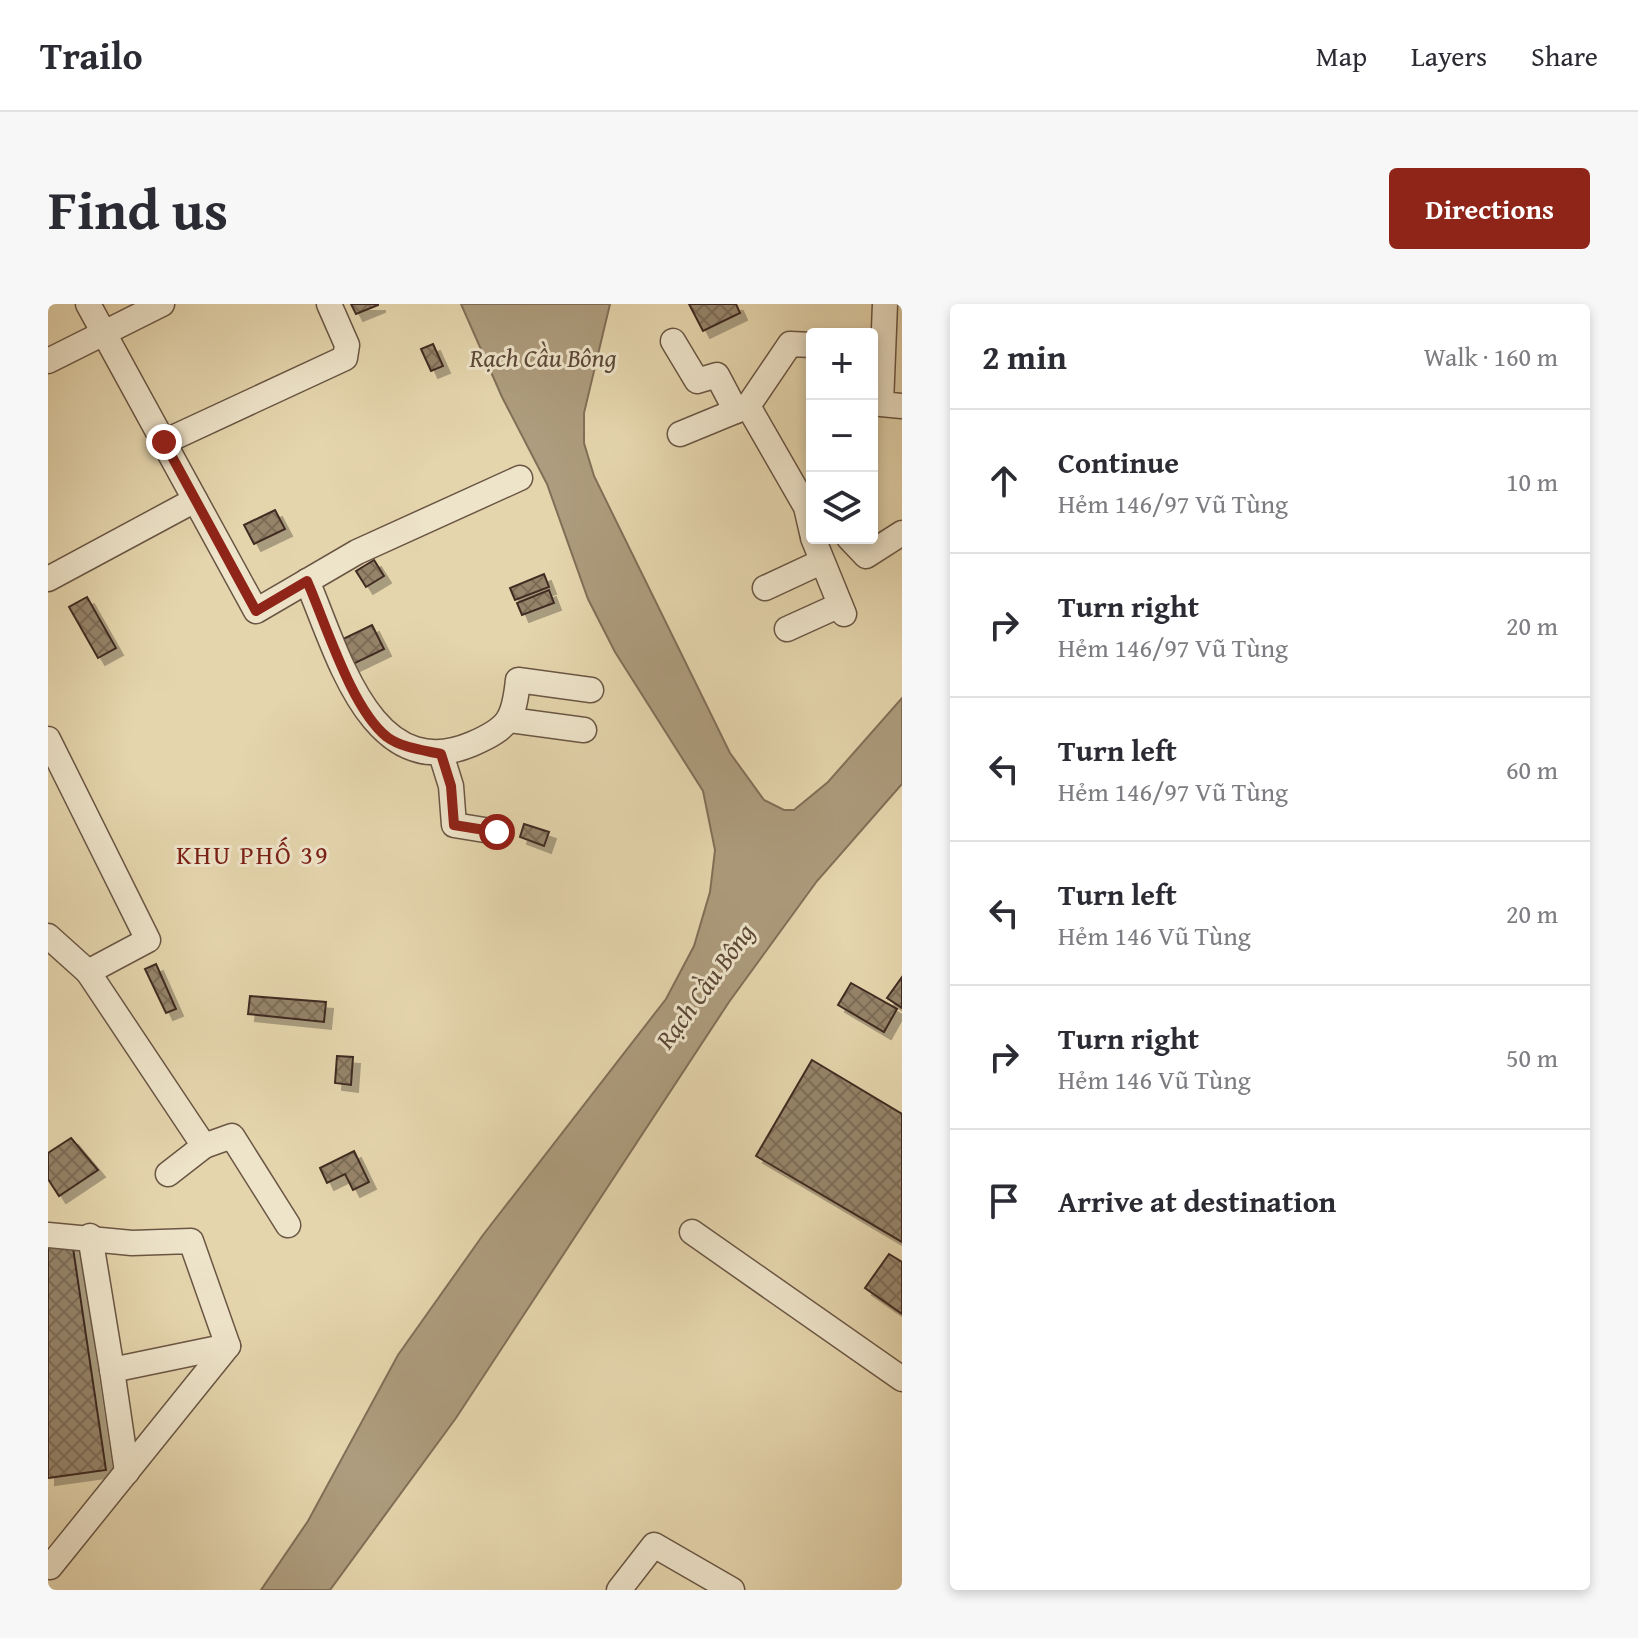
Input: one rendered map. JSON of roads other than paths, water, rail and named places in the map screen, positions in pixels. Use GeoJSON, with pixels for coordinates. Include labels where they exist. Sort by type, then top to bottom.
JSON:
{"type":"FeatureCollection","features":[{"type":"Feature","properties":{"kind":"street"},"geometry":{"type":"LineString","coordinates":[[88,304],[256,611],[357,552],[520,478]]}},
{"type":"Feature","properties":{"kind":"street"},"geometry":{"type":"LineString","coordinates":[[48,361],[162,304]]}},
{"type":"Feature","properties":{"kind":"street"},"geometry":{"type":"LineString","coordinates":[[164,442],[345,358],[347,345],[329,304]]}},
{"type":"Feature","properties":{"kind":"street"},"geometry":{"type":"LineString","coordinates":[[878,345],[885,304]]}},
{"type":"Feature","properties":{"kind":"street"},"geometry":{"type":"LineString","coordinates":[[673,341],[697,381],[717,375],[806,503]]}},
{"type":"Feature","properties":{"kind":"street"},"geometry":{"type":"LineString","coordinates":[[680,434],[742,409],[790,344],[806,345]]}},
{"type":"Feature","properties":{"kind":"street"},"geometry":{"type":"LineString","coordinates":[[878,364],[881,404],[902,406]]}},
{"type":"Feature","properties":{"kind":"street"},"geometry":{"type":"LineString","coordinates":[[48,579],[195,500]]}},
{"type":"Feature","properties":{"kind":"street"},"geometry":{"type":"LineString","coordinates":[[855,544],[866,556],[902,533]]}},
{"type":"Feature","properties":{"kind":"street"},"geometry":{"type":"LineString","coordinates":[[787,629],[842,610],[816,544]]}},
{"type":"Feature","properties":{"kind":"street"},"geometry":{"type":"LineString","coordinates":[[765,588],[821,562]]}},
{"type":"Feature","properties":{"kind":"street"},"geometry":{"type":"LineString","coordinates":[[307,581],[350,680],[378,728],[405,746],[441,754],[476,742],[510,720],[584,730]]}},
{"type":"Feature","properties":{"kind":"street"},"geometry":{"type":"LineString","coordinates":[[510,720],[518,680],[591,690]]}},
{"type":"Feature","properties":{"kind":"street"},"geometry":{"type":"LineString","coordinates":[[48,739],[148,940],[88,972]]}},
{"type":"Feature","properties":{"kind":"street"},"geometry":{"type":"LineString","coordinates":[[441,754],[451,786],[454,825],[497,832]]}},
{"type":"Feature","properties":{"kind":"street"},"geometry":{"type":"LineString","coordinates":[[48,936],[88,972],[204,1146]]}},
{"type":"Feature","properties":{"kind":"street"},"geometry":{"type":"LineString","coordinates":[[168,1174],[204,1146],[232,1136],[288,1225]]}},
{"type":"Feature","properties":{"kind":"street"},"geometry":{"type":"LineString","coordinates":[[692,1232],[902,1379]]}},
{"type":"Feature","properties":{"kind":"street"},"geometry":{"type":"LineString","coordinates":[[48,1235],[90,1236],[132,1243],[191,1241],[228,1346]]}},
{"type":"Feature","properties":{"kind":"street"},"geometry":{"type":"LineString","coordinates":[[90,1236],[127,1472]]}},
{"type":"Feature","properties":{"kind":"street"},"geometry":{"type":"LineString","coordinates":[[112,1370],[228,1346]]}},
{"type":"Feature","properties":{"kind":"street"},"geometry":{"type":"LineString","coordinates":[[48,1564],[50,1567],[228,1346]]}},
{"type":"Feature","properties":{"kind":"street"},"geometry":{"type":"LineString","coordinates":[[619,1590],[654,1545],[732,1590]]}},
{"type":"Feature","properties":{"kind":"water","name":"Rạch Cầu Bông"},"geometry":{"type":"Polygon","coordinates":[[[461,304],[610,304],[584,413],[584,443],[594,476],[730,753],[764,800],[784,810],[794,810],[828,782],[902,698],[902,784],[817,881],[729,1002],[456,1418],[330,1590],[261,1590],[308,1521],[398,1355],[483,1235],[666,999],[694,946],[710,892],[715,850],[703,791],[615,652],[588,599],[547,484],[502,397],[461,304]]]}},
{"type":"Feature","properties":{"kind":"district","name":"KHU PHỐ 39"},"geometry":{"type":"Point","coordinates":[253,855]}}]}
